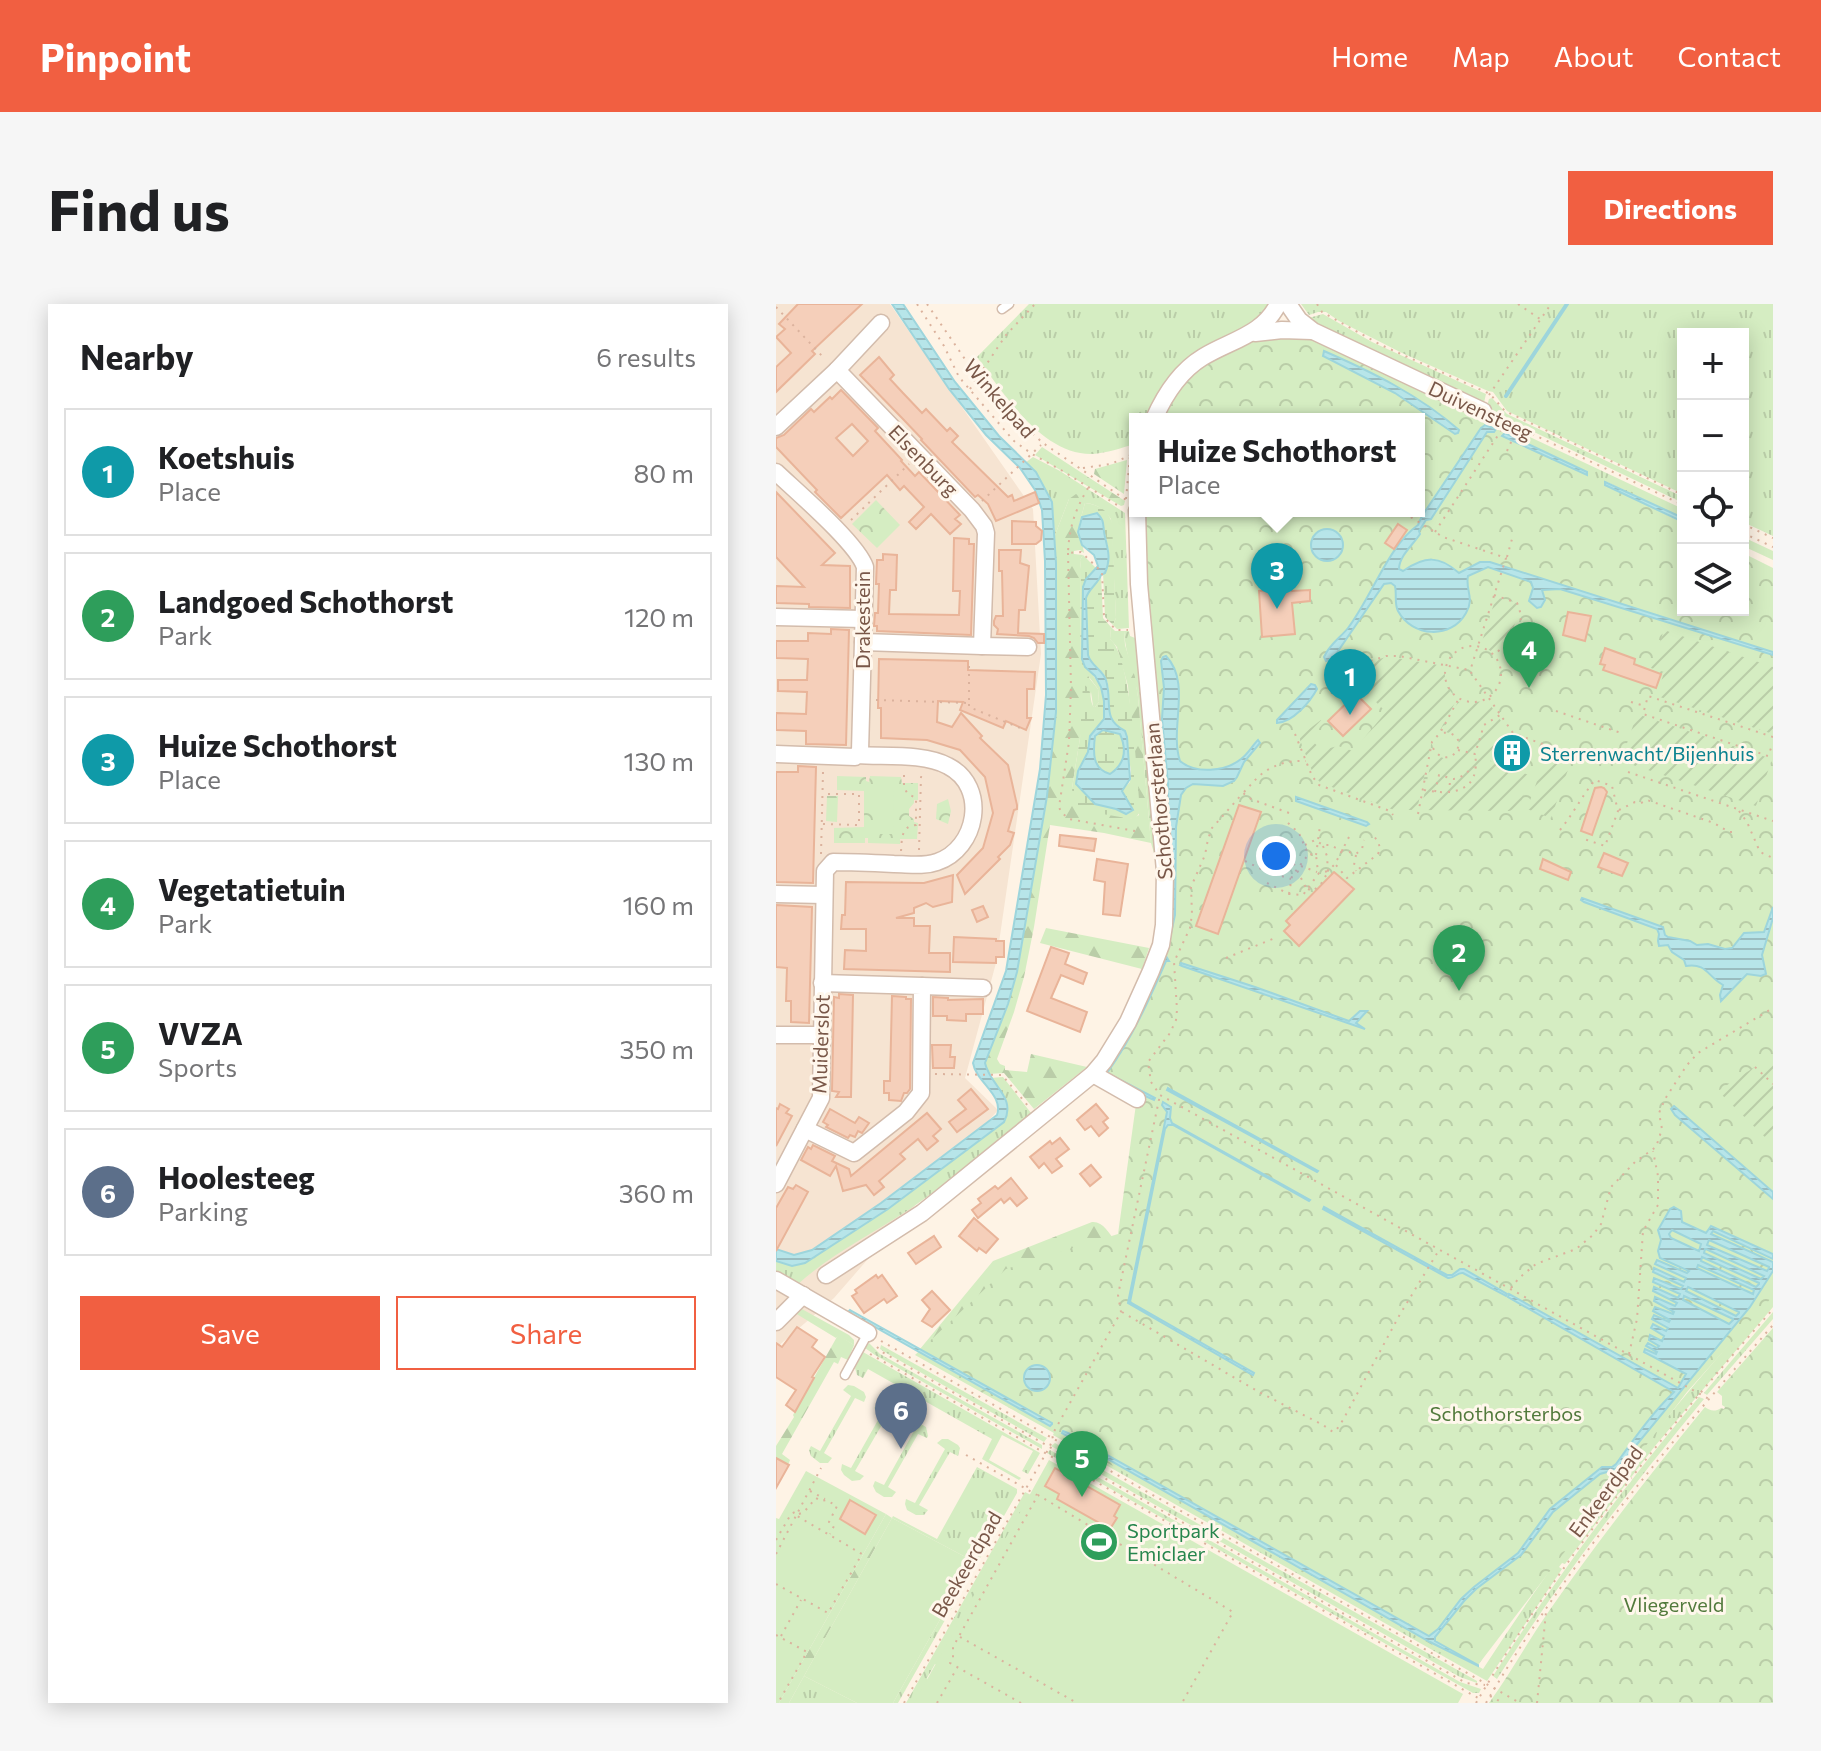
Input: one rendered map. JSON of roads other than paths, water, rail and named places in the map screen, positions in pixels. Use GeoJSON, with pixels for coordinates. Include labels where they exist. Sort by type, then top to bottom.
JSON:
{"type":"FeatureCollection","features":[{"type":"Feature","properties":{"kind":"street"},"geometry":{"type":"LineString","coordinates":[[1157,413],[1168,392],[1189,367],[1205,355],[1252,333],[1266,322],[1278,304]]}},
{"type":"Feature","properties":{"kind":"street","name":"Duivensteeg"},"geometry":{"type":"LineString","coordinates":[[1288,304],[1299,320],[1313,331],[1483,411]]}},
{"type":"Feature","properties":{"kind":"street"},"geometry":{"type":"LineString","coordinates":[[776,427],[881,323]]}},
{"type":"Feature","properties":{"kind":"street"},"geometry":{"type":"LineString","coordinates":[[1252,333],[1313,331]]}},
{"type":"Feature","properties":{"kind":"street","name":"Elsenburg"},"geometry":{"type":"LineString","coordinates":[[836,370],[984,526],[986,533],[976,645]]}},
{"type":"Feature","properties":{"kind":"street","name":"Drakestein"},"geometry":{"type":"LineString","coordinates":[[776,472],[838,532],[861,557],[865,567],[860,751],[857,755]]}},
{"type":"Feature","properties":{"kind":"street","name":"Schothorsterlaan"},"geometry":{"type":"LineString","coordinates":[[826,1275],[922,1213],[1093,1074],[1134,1010],[1161,945],[1165,871],[1131,517]]}},
{"type":"Feature","properties":{"kind":"street"},"geometry":{"type":"LineString","coordinates":[[776,617],[863,619]]}},
{"type":"Feature","properties":{"kind":"street"},"geometry":{"type":"LineString","coordinates":[[863,642],[1028,647]]}},
{"type":"Feature","properties":{"kind":"street"},"geometry":{"type":"LineString","coordinates":[[776,754],[857,755]]}},
{"type":"Feature","properties":{"kind":"street","name":"Muiderslot"},"geometry":{"type":"LineString","coordinates":[[776,1184],[821,1098],[825,871],[833,862],[923,865],[944,859],[956,852],[970,832],[973,821],[971,792],[959,773],[949,766],[925,758],[857,755]]}},
{"type":"Feature","properties":{"kind":"street"},"geometry":{"type":"LineString","coordinates":[[776,894],[824,895]]}},
{"type":"Feature","properties":{"kind":"street"},"geometry":{"type":"LineString","coordinates":[[822,983],[983,988]]}},
{"type":"Feature","properties":{"kind":"street"},"geometry":{"type":"LineString","coordinates":[[805,1129],[854,1153],[906,1112],[921,1093],[922,986]]}},
{"type":"Feature","properties":{"kind":"street"},"geometry":{"type":"LineString","coordinates":[[776,1035],[821,1035]]}},
{"type":"Feature","properties":{"kind":"street"},"geometry":{"type":"LineString","coordinates":[[1093,1074],[1137,1099]]}},
{"type":"Feature","properties":{"kind":"street"},"geometry":{"type":"LineString","coordinates":[[776,1280],[803,1295],[865,1340]]}},
{"type":"Feature","properties":{"kind":"street"},"geometry":{"type":"LineString","coordinates":[[776,1322],[803,1295]]}},
{"type":"Feature","properties":{"kind":"lane"},"geometry":{"type":"LineString","coordinates":[[845,1375],[865,1340]]}},
{"type":"Feature","properties":{"kind":"water"},"geometry":{"type":"Polygon","coordinates":[[[892,304],[903,304],[955,382],[999,436],[1036,472],[1052,502],[1056,563],[1056,712],[1047,796],[1017,972],[985,1063],[1005,1098],[1007,1113],[1004,1122],[888,1209],[805,1263],[792,1266],[776,1261],[776,1249],[794,1255],[812,1250],[881,1203],[997,1115],[997,1101],[973,1063],[1006,971],[1040,769],[1046,695],[1042,510],[1035,490],[1020,468],[986,435],[949,389],[892,304]]]}},
{"type":"Feature","properties":{"kind":"water"},"geometry":{"type":"Polygon","coordinates":[[[1324,351],[1411,395],[1444,417],[1459,430],[1458,433],[1455,434],[1395,393],[1323,356],[1324,351]]]}},
{"type":"Feature","properties":{"kind":"water"},"geometry":{"type":"Polygon","coordinates":[[[1485,425],[1496,429],[1487,432],[1431,519],[1426,520],[1401,560],[1399,569],[1403,571],[1418,562],[1432,560],[1445,563],[1459,573],[1480,562],[1490,562],[1773,652],[1773,655],[1560,589],[1542,590],[1545,600],[1537,608],[1529,601],[1533,588],[1531,582],[1488,567],[1468,576],[1470,603],[1466,613],[1451,628],[1442,631],[1422,630],[1404,620],[1397,608],[1395,586],[1384,584],[1336,654],[1326,661],[1326,653],[1356,616],[1389,558],[1422,517],[1425,517],[1425,512],[1485,425]]]}},
{"type":"Feature","properties":{"kind":"water"},"geometry":{"type":"Polygon","coordinates":[[[1505,433],[1587,472],[1587,475],[1502,436],[1505,433]]]}},
{"type":"Feature","properties":{"kind":"water"},"geometry":{"type":"Polygon","coordinates":[[[1605,482],[1677,515],[1677,519],[1605,485],[1605,482]]]}},
{"type":"Feature","properties":{"kind":"water"},"geometry":{"type":"Polygon","coordinates":[[[1097,513],[1101,518],[1108,552],[1105,573],[1086,598],[1088,655],[1106,680],[1110,715],[1127,737],[1130,779],[1122,791],[1133,810],[1126,814],[1095,804],[1076,784],[1078,771],[1088,752],[1090,736],[1104,719],[1101,687],[1082,659],[1083,587],[1098,566],[1094,555],[1082,545],[1078,532],[1082,517],[1097,513]],[[1103,730],[1095,736],[1097,764],[1110,774],[1119,766],[1123,756],[1120,734],[1103,730]]]}},
{"type":"Feature","properties":{"kind":"water"},"geometry":{"type":"Polygon","coordinates":[[[1327,529],[1338,534],[1343,545],[1338,556],[1327,561],[1316,556],[1311,545],[1316,534],[1327,529]]]}},
{"type":"Feature","properties":{"kind":"water"},"geometry":{"type":"Polygon","coordinates":[[[1166,656],[1178,679],[1177,748],[1180,761],[1202,770],[1219,769],[1246,755],[1258,740],[1260,743],[1244,762],[1234,781],[1223,786],[1193,784],[1181,795],[1176,827],[1175,915],[1170,938],[1173,876],[1161,661],[1166,656]]]}},
{"type":"Feature","properties":{"kind":"water"},"geometry":{"type":"Polygon","coordinates":[[[1311,684],[1317,689],[1305,705],[1289,719],[1277,723],[1277,720],[1311,684]]]}},
{"type":"Feature","properties":{"kind":"water"},"geometry":{"type":"Polygon","coordinates":[[[1296,797],[1369,824],[1366,826],[1296,801],[1296,797]]]}},
{"type":"Feature","properties":{"kind":"water"},"geometry":{"type":"Polygon","coordinates":[[[1582,898],[1663,927],[1668,937],[1725,949],[1732,948],[1744,933],[1764,932],[1773,907],[1773,918],[1762,955],[1766,974],[1747,974],[1721,1001],[1723,985],[1703,968],[1686,966],[1668,945],[1659,946],[1657,929],[1584,902],[1582,898]]]}},
{"type":"Feature","properties":{"kind":"water"},"geometry":{"type":"Polygon","coordinates":[[[1166,956],[1169,961],[1166,961],[1132,1032],[1107,1073],[1154,1100],[1104,1074],[1147,1000],[1166,956]]]}},
{"type":"Feature","properties":{"kind":"water"},"geometry":{"type":"Polygon","coordinates":[[[1181,963],[1349,1021],[1360,1011],[1367,1011],[1356,1023],[1365,1029],[1182,966],[1181,963]]]}},
{"type":"Feature","properties":{"kind":"water"},"geometry":{"type":"Polygon","coordinates":[[[1168,1088],[1318,1171],[1167,1090],[1168,1088]]]}},
{"type":"Feature","properties":{"kind":"water"},"geometry":{"type":"Polygon","coordinates":[[[1163,1102],[1171,1107],[1172,1123],[1310,1200],[1173,1125],[1165,1129],[1130,1302],[1253,1375],[1128,1303],[1167,1112],[1163,1102]]]}},
{"type":"Feature","properties":{"kind":"water"},"geometry":{"type":"Polygon","coordinates":[[[1674,1106],[1773,1192],[1773,1199],[1675,1115],[1671,1109],[1674,1106]]]}},
{"type":"Feature","properties":{"kind":"water"},"geometry":{"type":"Polygon","coordinates":[[[1324,1207],[1447,1275],[1464,1269],[1507,1294],[1463,1273],[1448,1278],[1324,1207]]]}},
{"type":"Feature","properties":{"kind":"water"},"geometry":{"type":"Polygon","coordinates":[[[1674,1207],[1681,1211],[1682,1222],[1706,1233],[1711,1226],[1773,1254],[1773,1259],[1713,1231],[1711,1234],[1773,1262],[1773,1271],[1750,1307],[1620,1465],[1600,1474],[1553,1512],[1521,1555],[1476,1589],[1435,1637],[1435,1641],[1478,1666],[1430,1642],[1062,1433],[1068,1433],[1429,1636],[1461,1599],[1518,1553],[1550,1509],[1602,1467],[1616,1464],[1674,1392],[1508,1297],[1509,1294],[1678,1388],[1686,1374],[1644,1352],[1645,1349],[1657,1352],[1646,1346],[1648,1343],[1657,1348],[1659,1346],[1649,1340],[1650,1335],[1662,1341],[1664,1336],[1651,1328],[1653,1324],[1666,1331],[1668,1328],[1652,1319],[1654,1315],[1670,1320],[1653,1311],[1655,1307],[1674,1312],[1654,1301],[1655,1297],[1675,1306],[1677,1303],[1653,1291],[1654,1287],[1678,1298],[1680,1294],[1653,1282],[1654,1278],[1681,1289],[1683,1286],[1653,1272],[1654,1268],[1684,1282],[1686,1278],[1655,1264],[1657,1260],[1687,1273],[1689,1271],[1660,1258],[1658,1230],[1674,1207]],[[1672,1230],[1669,1234],[1671,1238],[1699,1251],[1701,1244],[1672,1230]],[[1709,1240],[1707,1245],[1767,1271],[1769,1267],[1709,1240]],[[1705,1249],[1704,1253],[1761,1279],[1764,1276],[1705,1249]],[[1702,1257],[1701,1261],[1756,1287],[1759,1283],[1702,1257]],[[1698,1265],[1697,1268],[1753,1294],[1754,1290],[1698,1265]],[[1688,1287],[1686,1291],[1736,1316],[1739,1312],[1688,1287]],[[1684,1296],[1683,1300],[1729,1324],[1733,1319],[1684,1296]]]}},
{"type":"Feature","properties":{"kind":"water"},"geometry":{"type":"Polygon","coordinates":[[[850,1310],[1052,1424],[1050,1426],[852,1314],[850,1310]]]}},
{"type":"Feature","properties":{"kind":"water"},"geometry":{"type":"Polygon","coordinates":[[[1037,1365],[1047,1368],[1050,1378],[1047,1388],[1037,1391],[1027,1388],[1024,1378],[1027,1368],[1037,1365]]]}},
{"type":"Feature","properties":{"kind":"waterway"},"geometry":{"type":"LineString","coordinates":[[1506,396],[1567,304]]}},
{"type":"Feature","properties":{"kind":"place","name":"Huize Schothorst"},"geometry":{"type":"Point","coordinates":[1277,609]}},
{"type":"Feature","properties":{"kind":"place","name":"Vegetatietuin"},"geometry":{"type":"Point","coordinates":[1529,688]}},
{"type":"Feature","properties":{"kind":"place","name":"Koetshuis"},"geometry":{"type":"Point","coordinates":[1350,715]}},
{"type":"Feature","properties":{"kind":"place","name":"Sterrenwacht/Bijenhuis"},"geometry":{"type":"Point","coordinates":[1512,753]}},
{"type":"Feature","properties":{"kind":"place","name":"Landgoed Schothorst"},"geometry":{"type":"Point","coordinates":[1459,991]}},
{"type":"Feature","properties":{"kind":"place","name":"Hoolesteeg"},"geometry":{"type":"Point","coordinates":[901,1449]}},
{"type":"Feature","properties":{"kind":"place","name":"VVZA"},"geometry":{"type":"Point","coordinates":[1082,1497]}},
{"type":"Feature","properties":{"kind":"place","name":"Sportpark Emiclaer"},"geometry":{"type":"Point","coordinates":[1099,1542]}},
{"type":"Feature","properties":{"kind":"park label","name":"Schothorsterbos"},"geometry":{"type":"Point","coordinates":[1506,1413]}},
{"type":"Feature","properties":{"kind":"park label","name":"Vliegerveld"},"geometry":{"type":"Point","coordinates":[1674,1604]}}]}
